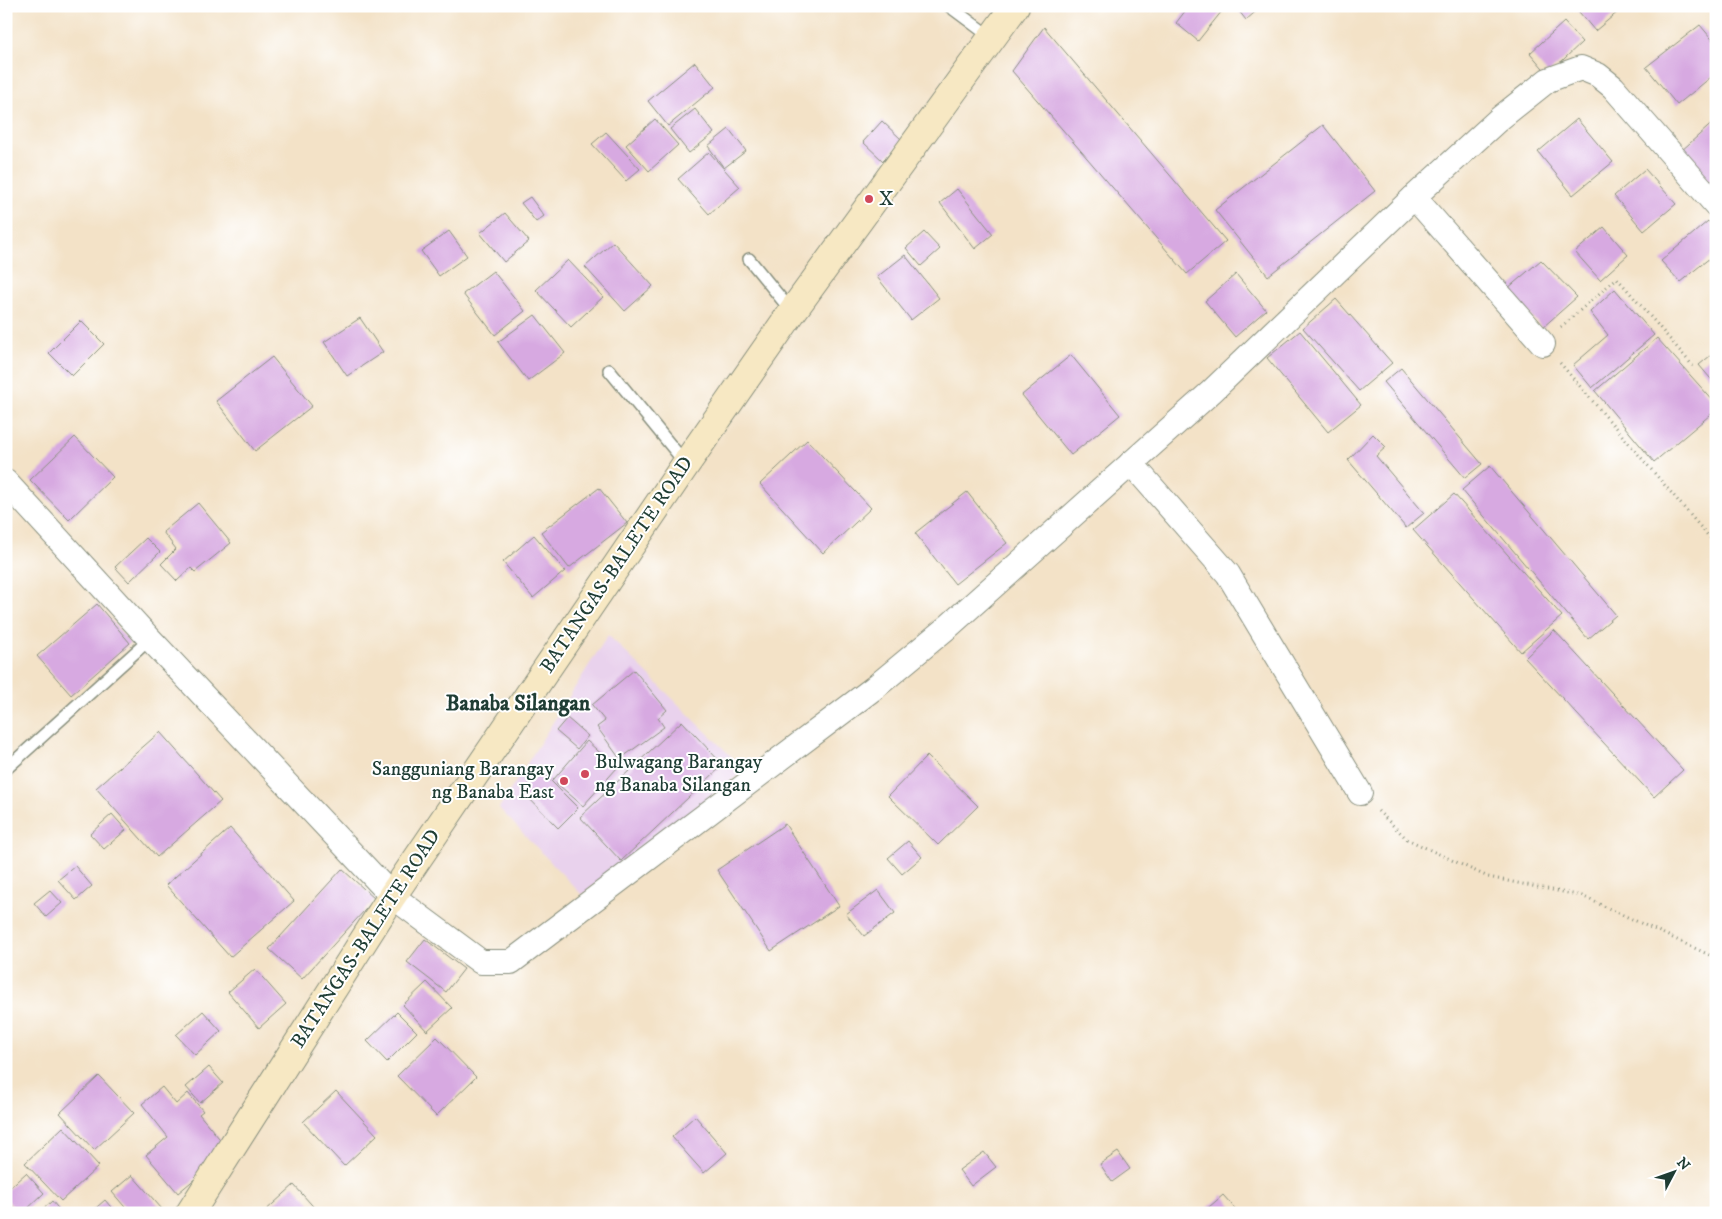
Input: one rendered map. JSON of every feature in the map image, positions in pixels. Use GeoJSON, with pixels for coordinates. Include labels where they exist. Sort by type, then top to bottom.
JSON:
{"type":"FeatureCollection","features":[{"type":"Feature","properties":{"kind":"main road","name":"BATANGAS-BALETE ROAD"},"geometry":{"type":"LineString","coordinates":[[190,1213],[392,896],[686,464],[792,312],[1015,6]]}},
{"type":"Feature","properties":{"kind":"street"},"geometry":{"type":"LineString","coordinates":[[6,482],[150,639],[392,896],[481,962],[511,962],[874,688],[950,625],[1211,392],[1414,197],[1499,119],[1548,80],[1581,68],[1598,75],[1613,87],[1716,205]]}},
{"type":"Feature","properties":{"kind":"street"},"geometry":{"type":"LineString","coordinates":[[1414,197],[1543,344]]}},
{"type":"Feature","properties":{"kind":"street"},"geometry":{"type":"LineString","coordinates":[[1131,463],[1228,574],[1360,793]]}},
{"type":"Feature","properties":{"kind":"lane"},"geometry":{"type":"LineString","coordinates":[[949,6],[992,38]]}},
{"type":"Feature","properties":{"kind":"lane"},"geometry":{"type":"LineString","coordinates":[[749,259],[792,312]]}},
{"type":"Feature","properties":{"kind":"lane"},"geometry":{"type":"LineString","coordinates":[[609,370],[686,464]]}},
{"type":"Feature","properties":{"kind":"lane"},"geometry":{"type":"LineString","coordinates":[[6,769],[150,639]]}},
{"type":"Feature","properties":{"kind":"path"},"geometry":{"type":"LineString","coordinates":[[1693,366],[1617,278],[1543,344],[1716,545]]}},
{"type":"Feature","properties":{"kind":"path"},"geometry":{"type":"LineString","coordinates":[[1360,793],[1407,839],[1425,848],[1488,877],[1582,896],[1716,958]]}},
{"type":"Feature","properties":{"kind":"shaded area"},"geometry":{"type":"Polygon","coordinates":[[[608,635],[745,770],[582,895],[499,808],[608,635]]]}},
{"type":"Feature","properties":{"kind":"building"},"geometry":{"type":"Polygon","coordinates":[[[1189,6],[1226,6],[1198,41],[1176,23],[1189,6]]]}},
{"type":"Feature","properties":{"kind":"building"},"geometry":{"type":"Polygon","coordinates":[[[1235,6],[1262,6],[1246,20],[1235,6]]]}},
{"type":"Feature","properties":{"kind":"building"},"geometry":{"type":"Polygon","coordinates":[[[1574,6],[1625,6],[1595,31],[1574,6]]]}},
{"type":"Feature","properties":{"kind":"building"},"geometry":{"type":"Polygon","coordinates":[[[1564,22],[1582,42],[1548,74],[1530,53],[1564,22]]]}},
{"type":"Feature","properties":{"kind":"building"},"geometry":{"type":"Polygon","coordinates":[[[1700,25],[1716,44],[1716,73],[1677,105],[1646,67],[1700,25]]]}},
{"type":"Feature","properties":{"kind":"building"},"geometry":{"type":"Polygon","coordinates":[[[1044,27],[1226,241],[1187,274],[1012,71],[1044,27]]]}},
{"type":"Feature","properties":{"kind":"building"},"geometry":{"type":"Polygon","coordinates":[[[695,62],[715,87],[668,126],[648,101],[695,62]]]}},
{"type":"Feature","properties":{"kind":"building"},"geometry":{"type":"Polygon","coordinates":[[[695,109],[714,133],[689,153],[670,129],[695,109]]]}},
{"type":"Feature","properties":{"kind":"building"},"geometry":{"type":"Polygon","coordinates":[[[655,119],[678,145],[649,171],[626,145],[655,119]]]}},
{"type":"Feature","properties":{"kind":"building"},"geometry":{"type":"Polygon","coordinates":[[[1577,119],[1613,162],[1573,195],[1538,152],[1577,119]]]}},
{"type":"Feature","properties":{"kind":"building"},"geometry":{"type":"Polygon","coordinates":[[[1716,120],[1716,179],[1710,184],[1681,151],[1716,120]]]}},
{"type":"Feature","properties":{"kind":"building"},"geometry":{"type":"Polygon","coordinates":[[[882,121],[902,140],[883,161],[863,142],[882,121]]]}},
{"type":"Feature","properties":{"kind":"building"},"geometry":{"type":"Polygon","coordinates":[[[1323,125],[1375,191],[1268,276],[1215,210],[1323,125]]]}},
{"type":"Feature","properties":{"kind":"building"},"geometry":{"type":"Polygon","coordinates":[[[729,129],[746,151],[724,168],[708,146],[729,129]]]}},
{"type":"Feature","properties":{"kind":"building"},"geometry":{"type":"Polygon","coordinates":[[[606,132],[640,169],[626,181],[592,144],[606,132]]]}},
{"type":"Feature","properties":{"kind":"building"},"geometry":{"type":"Polygon","coordinates":[[[709,152],[740,187],[709,214],[678,179],[709,152]]]}},
{"type":"Feature","properties":{"kind":"building"},"geometry":{"type":"Polygon","coordinates":[[[1645,169],[1676,204],[1644,231],[1614,196],[1645,169]]]}},
{"type":"Feature","properties":{"kind":"building"},"geometry":{"type":"Polygon","coordinates":[[[957,189],[993,234],[975,249],[940,203],[957,189]]]}},
{"type":"Feature","properties":{"kind":"building"},"geometry":{"type":"Polygon","coordinates":[[[530,197],[544,216],[536,222],[521,203],[530,197]]]}},
{"type":"Feature","properties":{"kind":"building"},"geometry":{"type":"Polygon","coordinates":[[[505,213],[529,241],[504,262],[480,233],[505,213]]]}},
{"type":"Feature","properties":{"kind":"building"},"geometry":{"type":"Polygon","coordinates":[[[1708,221],[1716,230],[1716,253],[1680,282],[1661,261],[1708,221]]]}},
{"type":"Feature","properties":{"kind":"building"},"geometry":{"type":"Polygon","coordinates":[[[1604,227],[1628,255],[1600,280],[1575,252],[1604,227]]]}},
{"type":"Feature","properties":{"kind":"building"},"geometry":{"type":"Polygon","coordinates":[[[449,231],[467,256],[439,276],[421,251],[449,231]]]}},
{"type":"Feature","properties":{"kind":"building"},"geometry":{"type":"Polygon","coordinates":[[[924,232],[940,249],[921,266],[906,248],[924,232]]]}},
{"type":"Feature","properties":{"kind":"building"},"geometry":{"type":"Polygon","coordinates":[[[613,242],[653,286],[625,311],[585,267],[613,242]]]}},
{"type":"Feature","properties":{"kind":"building"},"geometry":{"type":"Polygon","coordinates":[[[905,255],[939,298],[911,320],[877,277],[905,255]]]}},
{"type":"Feature","properties":{"kind":"building"},"geometry":{"type":"Polygon","coordinates":[[[568,260],[603,297],[571,327],[536,290],[568,260]]]}},
{"type":"Feature","properties":{"kind":"building"},"geometry":{"type":"Polygon","coordinates":[[[1541,260],[1577,297],[1542,328],[1507,289],[1541,260]]]}},
{"type":"Feature","properties":{"kind":"building"},"geometry":{"type":"Polygon","coordinates":[[[493,271],[525,311],[495,335],[463,294],[493,271]]]}},
{"type":"Feature","properties":{"kind":"building"},"geometry":{"type":"Polygon","coordinates":[[[1236,274],[1266,310],[1235,337],[1205,301],[1236,274]]]}},
{"type":"Feature","properties":{"kind":"building"},"geometry":{"type":"Polygon","coordinates":[[[1615,289],[1654,335],[1592,388],[1573,365],[1608,335],[1590,312],[1615,289]]]}},
{"type":"Feature","properties":{"kind":"building"},"geometry":{"type":"Polygon","coordinates":[[[1336,299],[1392,363],[1359,391],[1303,328],[1336,299]]]}},
{"type":"Feature","properties":{"kind":"building"},"geometry":{"type":"Polygon","coordinates":[[[535,315],[565,353],[528,381],[498,342],[535,315]]]}},
{"type":"Feature","properties":{"kind":"building"},"geometry":{"type":"Polygon","coordinates":[[[360,318],[383,352],[347,376],[324,342],[360,318]]]}},
{"type":"Feature","properties":{"kind":"building"},"geometry":{"type":"Polygon","coordinates":[[[81,321],[104,344],[72,376],[49,353],[81,321]]]}},
{"type":"Feature","properties":{"kind":"building"},"geometry":{"type":"Polygon","coordinates":[[[1300,331],[1361,405],[1328,432],[1267,358],[1300,331]]]}},
{"type":"Feature","properties":{"kind":"building"},"geometry":{"type":"Polygon","coordinates":[[[1657,338],[1716,404],[1716,410],[1654,462],[1595,391],[1657,338]]]}},
{"type":"Feature","properties":{"kind":"building"},"geometry":{"type":"Polygon","coordinates":[[[1716,351],[1716,385],[1699,365],[1716,351]]]}},
{"type":"Feature","properties":{"kind":"building"},"geometry":{"type":"Polygon","coordinates":[[[1071,355],[1120,415],[1071,455],[1022,395],[1071,355]]]}},
{"type":"Feature","properties":{"kind":"building"},"geometry":{"type":"Polygon","coordinates":[[[272,357],[312,406],[255,451],[216,401],[272,357]]]}},
{"type":"Feature","properties":{"kind":"building"},"geometry":{"type":"Polygon","coordinates":[[[1401,368],[1482,464],[1465,478],[1384,382],[1401,368]]]}},
{"type":"Feature","properties":{"kind":"building"},"geometry":{"type":"Polygon","coordinates":[[[1373,434],[1386,447],[1376,456],[1424,513],[1406,528],[1348,460],[1373,434]]]}},
{"type":"Feature","properties":{"kind":"building"},"geometry":{"type":"Polygon","coordinates":[[[75,437],[113,477],[69,520],[30,480],[75,437]]]}},
{"type":"Feature","properties":{"kind":"building"},"geometry":{"type":"Polygon","coordinates":[[[807,440],[871,508],[823,553],[760,484],[807,440]]]}},
{"type":"Feature","properties":{"kind":"building"},"geometry":{"type":"Polygon","coordinates":[[[1490,466],[1616,615],[1588,639],[1462,490],[1490,466]]]}},
{"type":"Feature","properties":{"kind":"building"},"geometry":{"type":"Polygon","coordinates":[[[599,488],[627,523],[569,568],[541,532],[599,488]]]}},
{"type":"Feature","properties":{"kind":"building"},"geometry":{"type":"Polygon","coordinates":[[[967,492],[1007,543],[955,584],[915,533],[967,492]]]}},
{"type":"Feature","properties":{"kind":"building"},"geometry":{"type":"Polygon","coordinates":[[[1454,494],[1562,616],[1521,652],[1413,530],[1454,494]]]}},
{"type":"Feature","properties":{"kind":"building"},"geometry":{"type":"Polygon","coordinates":[[[198,503],[231,543],[195,572],[191,568],[177,581],[161,564],[176,549],[163,532],[198,503]]]}},
{"type":"Feature","properties":{"kind":"building"},"geometry":{"type":"Polygon","coordinates":[[[534,535],[565,571],[533,598],[503,562],[534,535]]]}},
{"type":"Feature","properties":{"kind":"building"},"geometry":{"type":"Polygon","coordinates":[[[146,538],[160,552],[129,582],[115,567],[146,538]]]}},
{"type":"Feature","properties":{"kind":"building"},"geometry":{"type":"Polygon","coordinates":[[[97,604],[130,643],[71,695],[37,656],[97,604]]]}},
{"type":"Feature","properties":{"kind":"building"},"geometry":{"type":"Polygon","coordinates":[[[1554,630],[1683,770],[1654,797],[1525,658],[1554,630]]]}},
{"type":"Feature","properties":{"kind":"building"},"geometry":{"type":"Polygon","coordinates":[[[634,670],[667,710],[658,718],[664,727],[620,759],[597,727],[605,721],[592,705],[634,670]]]}},
{"type":"Feature","properties":{"kind":"building"},"geometry":{"type":"Polygon","coordinates":[[[567,718],[588,736],[577,749],[556,731],[567,718]]]}},
{"type":"Feature","properties":{"kind":"building"},"geometry":{"type":"Polygon","coordinates":[[[682,721],[723,765],[621,861],[580,817],[682,721]]]}},
{"type":"Feature","properties":{"kind":"building"},"geometry":{"type":"Polygon","coordinates":[[[160,732],[221,801],[157,857],[96,788],[160,732]]]}},
{"type":"Feature","properties":{"kind":"building","name":"Bulwagang Barangay ng Banaba Silangan"},"geometry":{"type":"Polygon","coordinates":[[[587,741],[617,768],[583,806],[553,780],[587,741]]]}},
{"type":"Feature","properties":{"kind":"building"},"geometry":{"type":"Polygon","coordinates":[[[927,756],[978,806],[938,845],[888,796],[927,756]]]}},
{"type":"Feature","properties":{"kind":"building"},"geometry":{"type":"Polygon","coordinates":[[[542,772],[578,808],[558,828],[522,791],[542,772]]]}},
{"type":"Feature","properties":{"kind":"building"},"geometry":{"type":"Polygon","coordinates":[[[112,814],[126,830],[104,849],[90,834],[112,814]]]}},
{"type":"Feature","properties":{"kind":"building"},"geometry":{"type":"Polygon","coordinates":[[[785,824],[839,906],[771,951],[717,870],[785,824]]]}},
{"type":"Feature","properties":{"kind":"building"},"geometry":{"type":"Polygon","coordinates":[[[230,828],[294,901],[230,957],[166,885],[230,828]]]}},
{"type":"Feature","properties":{"kind":"building"},"geometry":{"type":"Polygon","coordinates":[[[908,841],[922,857],[902,874],[888,858],[908,841]]]}},
{"type":"Feature","properties":{"kind":"building"},"geometry":{"type":"Polygon","coordinates":[[[75,866],[92,886],[76,900],[58,880],[75,866]]]}},
{"type":"Feature","properties":{"kind":"building"},"geometry":{"type":"Polygon","coordinates":[[[342,869],[375,899],[302,979],[269,949],[342,869]]]}},
{"type":"Feature","properties":{"kind":"building"},"geometry":{"type":"Polygon","coordinates":[[[50,890],[62,903],[46,917],[34,903],[50,890]]]}},
{"type":"Feature","properties":{"kind":"building"},"geometry":{"type":"Polygon","coordinates":[[[878,890],[895,913],[864,936],[846,914],[878,890]]]}},
{"type":"Feature","properties":{"kind":"building"},"geometry":{"type":"Polygon","coordinates":[[[425,939],[464,969],[446,992],[407,962],[425,939]]]}},
{"type":"Feature","properties":{"kind":"building"},"geometry":{"type":"Polygon","coordinates":[[[255,969],[286,1004],[259,1028],[228,992],[255,969]]]}},
{"type":"Feature","properties":{"kind":"building"},"geometry":{"type":"Polygon","coordinates":[[[427,982],[452,1008],[427,1031],[403,1005],[427,982]]]}},
{"type":"Feature","properties":{"kind":"building"},"geometry":{"type":"Polygon","coordinates":[[[203,1011],[221,1031],[195,1055],[176,1035],[203,1011]]]}},
{"type":"Feature","properties":{"kind":"building"},"geometry":{"type":"Polygon","coordinates":[[[397,1012],[417,1032],[387,1062],[367,1041],[397,1012]]]}},
{"type":"Feature","properties":{"kind":"building"},"geometry":{"type":"Polygon","coordinates":[[[437,1037],[476,1077],[436,1116],[397,1076],[437,1037]]]}},
{"type":"Feature","properties":{"kind":"building"},"geometry":{"type":"Polygon","coordinates":[[[209,1067],[223,1083],[200,1103],[186,1087],[209,1067]]]}},
{"type":"Feature","properties":{"kind":"building"},"geometry":{"type":"Polygon","coordinates":[[[99,1076],[134,1113],[94,1150],[60,1113],[99,1076]]]}},
{"type":"Feature","properties":{"kind":"building"},"geometry":{"type":"Polygon","coordinates":[[[162,1087],[176,1104],[188,1093],[203,1111],[199,1114],[229,1150],[178,1193],[146,1155],[168,1137],[142,1104],[162,1087]]]}},
{"type":"Feature","properties":{"kind":"building"},"geometry":{"type":"Polygon","coordinates":[[[336,1091],[377,1135],[344,1166],[303,1122],[336,1091]]]}},
{"type":"Feature","properties":{"kind":"building"},"geometry":{"type":"Polygon","coordinates":[[[695,1116],[727,1153],[704,1173],[672,1137],[695,1116]]]}},
{"type":"Feature","properties":{"kind":"building"},"geometry":{"type":"Polygon","coordinates":[[[63,1127],[99,1166],[61,1201],[25,1163],[63,1127]]]}},
{"type":"Feature","properties":{"kind":"building"},"geometry":{"type":"Polygon","coordinates":[[[984,1152],[996,1167],[971,1186],[959,1170],[984,1152]]]}},
{"type":"Feature","properties":{"kind":"building"},"geometry":{"type":"Polygon","coordinates":[[[1118,1152],[1130,1169],[1112,1182],[1100,1164],[1118,1152]]]}},
{"type":"Feature","properties":{"kind":"building"},"geometry":{"type":"Polygon","coordinates":[[[26,1173],[44,1193],[23,1213],[19,1213],[6,1199],[6,1191],[26,1173]]]}},
{"type":"Feature","properties":{"kind":"building"},"geometry":{"type":"Polygon","coordinates":[[[132,1175],[162,1209],[158,1213],[130,1213],[112,1192],[132,1175]]]}},
{"type":"Feature","properties":{"kind":"building"},"geometry":{"type":"Polygon","coordinates":[[[294,1185],[319,1213],[263,1213],[294,1185]]]}},
{"type":"Feature","properties":{"kind":"building"},"geometry":{"type":"Polygon","coordinates":[[[1223,1195],[1239,1213],[1202,1213],[1223,1195]]]}},
{"type":"Feature","properties":{"kind":"building"},"geometry":{"type":"Polygon","coordinates":[[[105,1200],[116,1213],[90,1213],[105,1200]]]}},
{"type":"Feature","properties":{"kind":"building"},"geometry":{"type":"Polygon","coordinates":[[[52,1201],[62,1213],[39,1213],[52,1201]]]}},
{"type":"Feature","properties":{"kind":"place","name":"X"},"geometry":{"type":"Point","coordinates":[869,199]}},
{"type":"Feature","properties":{"kind":"place","name":"Bulwagang Barangay ng Banaba Silangan"},"geometry":{"type":"Point","coordinates":[585,774]}},
{"type":"Feature","properties":{"kind":"place","name":"Sangguniang Barangay ng Banaba East"},"geometry":{"type":"Point","coordinates":[564,781]}},
{"type":"Feature","properties":{"kind":"district","name":"Banaba Silangan"},"geometry":{"type":"Point","coordinates":[518,703]}}]}
